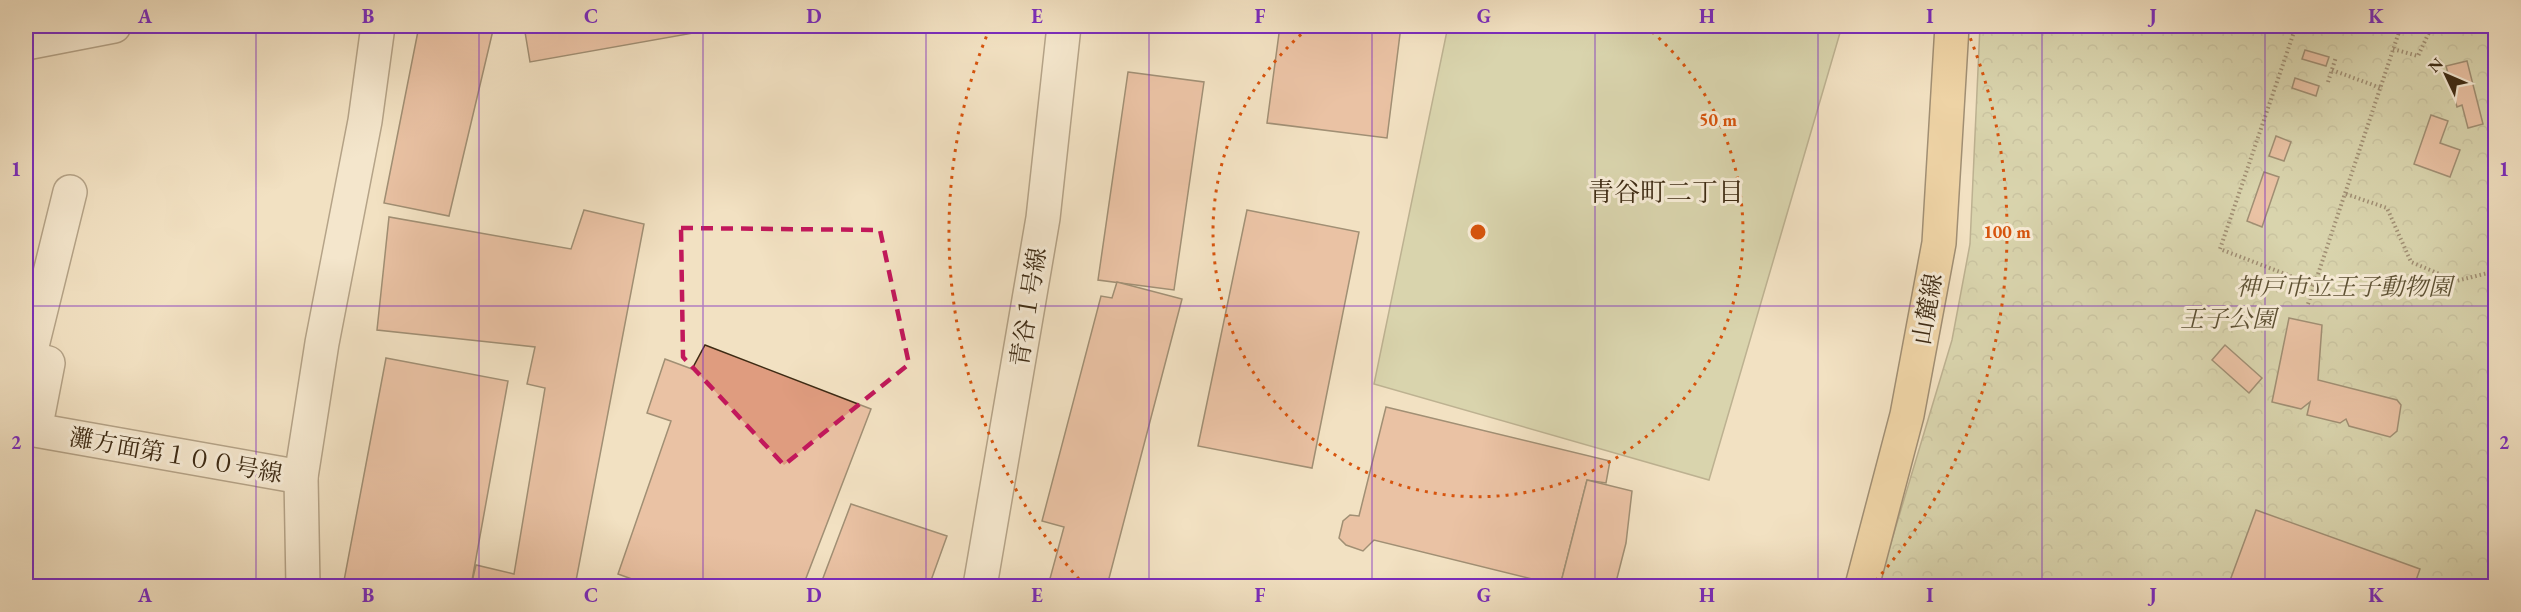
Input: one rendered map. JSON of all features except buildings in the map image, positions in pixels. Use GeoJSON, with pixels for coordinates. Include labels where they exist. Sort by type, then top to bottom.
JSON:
{"type":"FeatureCollection","features":[{"type":"Feature","properties":{"kind":"main road","name":"山麓線"},"geometry":{"type":"LineString","coordinates":[[1862,586],[1907,415],[1939,243],[1952,26]]}},
{"type":"Feature","properties":{"kind":"street"},"geometry":{"type":"LineString","coordinates":[[26,42],[114,26]]}},
{"type":"Feature","properties":{"kind":"street"},"geometry":{"type":"LineString","coordinates":[[303,586],[301,477],[322,343],[365,121],[378,26]]}},
{"type":"Feature","properties":{"kind":"street","name":"青谷１号線"},"geometry":{"type":"LineString","coordinates":[[980,586],[1043,218],[1064,26]]}},
{"type":"Feature","properties":{"kind":"street"},"geometry":{"type":"LineString","coordinates":[[27,358],[70,192]]}},
{"type":"Feature","properties":{"kind":"street","name":"灘方面第１００号線"},"geometry":{"type":"LineString","coordinates":[[27,358],[48,363],[35,430],[301,477]]}},
{"type":"Feature","properties":{"kind":"path"},"geometry":{"type":"LineString","coordinates":[[2296,26],[2220,249],[2314,285]]}},
{"type":"Feature","properties":{"kind":"path"},"geometry":{"type":"LineString","coordinates":[[2308,304],[2401,26]]}},
{"type":"Feature","properties":{"kind":"path"},"geometry":{"type":"LineString","coordinates":[[2393,49],[2418,56],[2432,26]]}},
{"type":"Feature","properties":{"kind":"path"},"geometry":{"type":"LineString","coordinates":[[2328,82],[2336,57]]}},
{"type":"Feature","properties":{"kind":"path"},"geometry":{"type":"LineString","coordinates":[[2332,70],[2381,88]]}},
{"type":"Feature","properties":{"kind":"path"},"geometry":{"type":"LineString","coordinates":[[2346,194],[2388,208],[2411,262],[2456,281],[2496,271]]}},
{"type":"Feature","properties":{"kind":"highlighted area"},"geometry":{"type":"Polygon","coordinates":[[[681,228],[880,230],[909,364],[784,465],[683,357],[681,228]]]}},
{"type":"Feature","properties":{"kind":"green space"},"geometry":{"type":"Polygon","coordinates":[[[1448,26],[1842,26],[1709,480],[1374,384],[1448,26]]]}},
{"type":"Feature","properties":{"kind":"green space","name":"王子公園"},"geometry":{"type":"Polygon","coordinates":[[[1980,26],[2495,26],[2495,586],[1878,586],[1952,340],[1970,244],[1980,26]]]}},
{"type":"Feature","properties":{"kind":"district","name":"青谷町二丁目"},"geometry":{"type":"Point","coordinates":[1666,192]}},
{"type":"Feature","properties":{"kind":"park label","name":"神戸市立王子動物園"},"geometry":{"type":"Point","coordinates":[2344,286]}}]}
